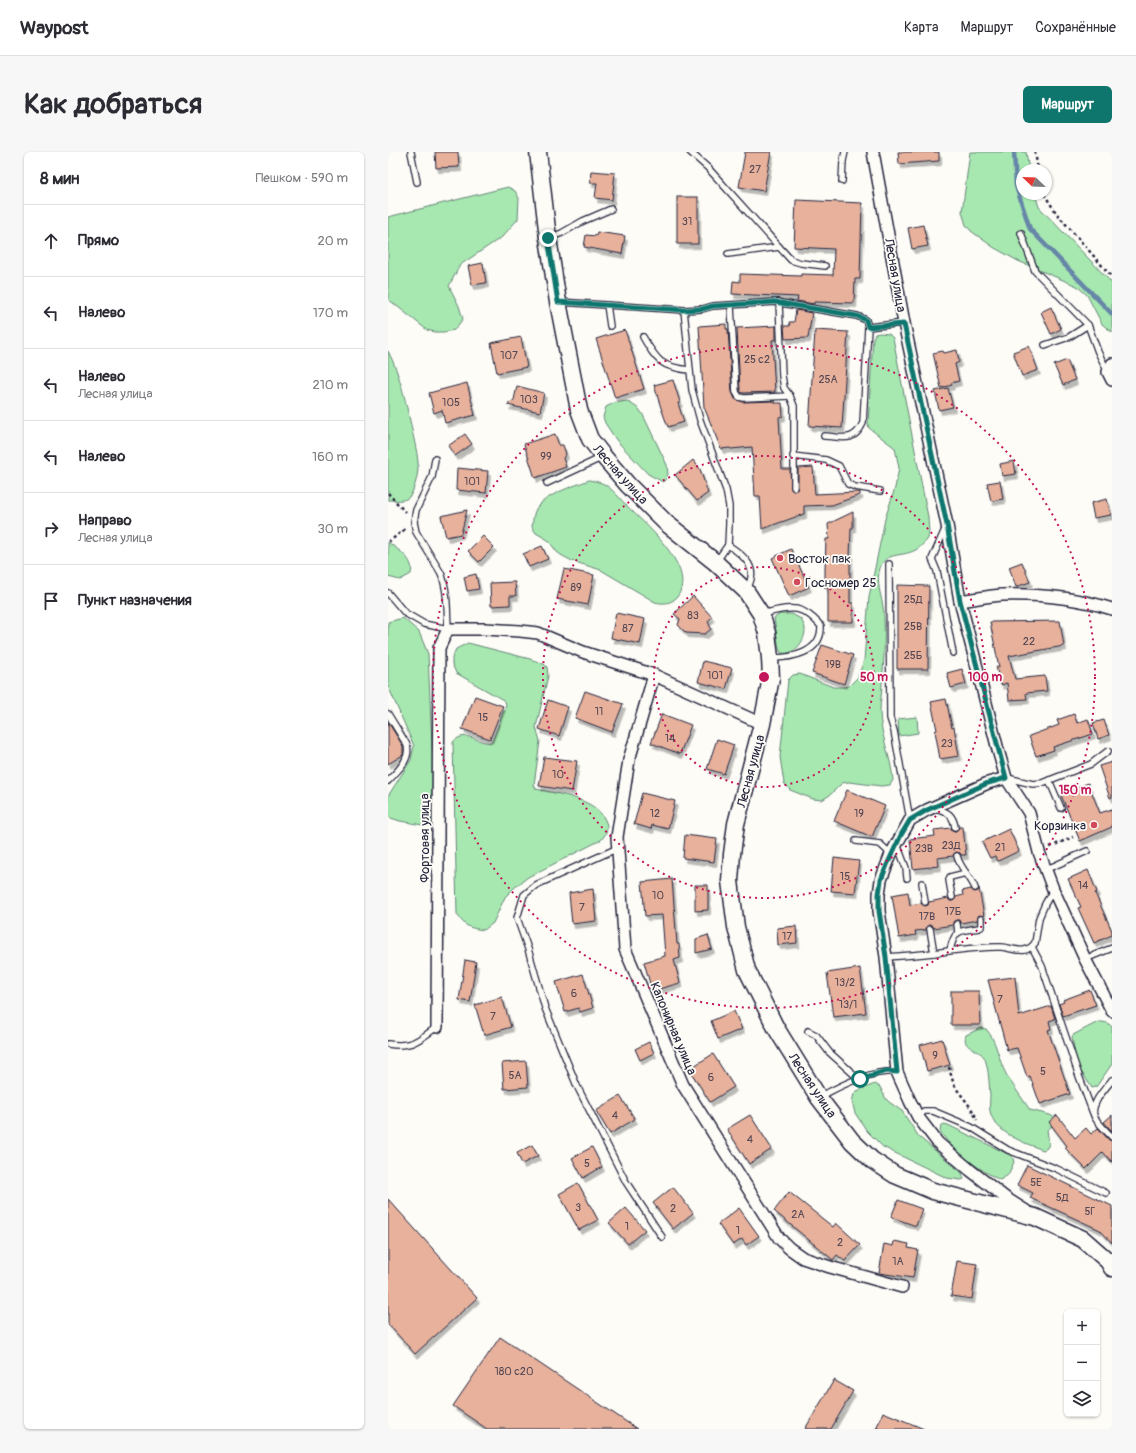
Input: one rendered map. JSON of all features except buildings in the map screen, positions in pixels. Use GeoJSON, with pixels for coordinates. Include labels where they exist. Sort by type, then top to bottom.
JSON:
{"type":"FeatureCollection","features":[{"type":"Feature","properties":{"kind":"main road","name":"Лесная улица"},"geometry":{"type":"LineString","coordinates":[[538,152],[548,238],[558,302],[580,410],[590,439],[628,485],[666,522],[715,562],[746,590],[761,614],[767,633],[771,678],[762,724],[736,824],[730,881],[736,927],[748,970],[776,1028],[819,1098],[852,1141],[872,1160],[895,1175],[933,1191],[1035,1217],[1082,1239],[1108,1261],[1112,1268]]}},
{"type":"Feature","properties":{"kind":"street","name":"Лесная улица"},"geometry":{"type":"LineString","coordinates":[[873,152],[904,324],[947,525],[960,601],[1006,778],[1029,813],[1044,869],[1085,959],[1112,1011]]}},
{"type":"Feature","properties":{"kind":"street"},"geometry":{"type":"LineString","coordinates":[[960,601],[1001,595],[1026,595],[1091,602],[1112,609]]}},
{"type":"Feature","properties":{"kind":"street","name":"Фортовая улица"},"geometry":{"type":"LineString","coordinates":[[437,1027],[439,648],[448,629]]}},
{"type":"Feature","properties":{"kind":"street"},"geometry":{"type":"LineString","coordinates":[[448,629],[492,629],[538,633],[583,652],[654,676],[762,724]]}},
{"type":"Feature","properties":{"kind":"street","name":"Капонирная улица"},"geometry":{"type":"LineString","coordinates":[[654,676],[629,760],[617,837],[625,949],[683,1085],[779,1238],[789,1248],[803,1258],[836,1269],[902,1287]]}},
{"type":"Feature","properties":{"kind":"street"},"geometry":{"type":"LineString","coordinates":[[1006,778],[988,783],[934,807],[910,820],[891,854],[881,880],[879,911],[886,957],[897,1072],[918,1117],[938,1143],[1007,1199],[1035,1217]]}},
{"type":"Feature","properties":{"kind":"lane"},"geometry":{"type":"LineString","coordinates":[[411,152],[417,182]]}},
{"type":"Feature","properties":{"kind":"lane"},"geometry":{"type":"LineString","coordinates":[[690,152],[708,168],[791,260],[801,263],[825,266]]}},
{"type":"Feature","properties":{"kind":"lane"},"geometry":{"type":"LineString","coordinates":[[842,181],[842,161],[845,152]]}},
{"type":"Feature","properties":{"kind":"lane"},"geometry":{"type":"LineString","coordinates":[[548,238],[562,233],[583,221],[611,209]]}},
{"type":"Feature","properties":{"kind":"lane"},"geometry":{"type":"LineString","coordinates":[[1020,233],[1035,272],[1088,325],[1098,352],[1111,372]]}},
{"type":"Feature","properties":{"kind":"lane"},"geometry":{"type":"LineString","coordinates":[[728,254],[779,246]]}},
{"type":"Feature","properties":{"kind":"lane"},"geometry":{"type":"LineString","coordinates":[[558,302],[684,310],[702,309],[713,306],[779,302],[857,316],[866,320],[868,327],[863,423],[859,432],[855,436],[824,436]]}},
{"type":"Feature","properties":{"kind":"lane"},"geometry":{"type":"LineString","coordinates":[[779,302],[782,376],[784,388],[790,396],[794,406],[794,487]]}},
{"type":"Feature","properties":{"kind":"lane"},"geometry":{"type":"LineString","coordinates":[[607,305],[610,326]]}},
{"type":"Feature","properties":{"kind":"lane"},"geometry":{"type":"LineString","coordinates":[[731,306],[736,392],[739,397],[790,396]]}},
{"type":"Feature","properties":{"kind":"lane"},"geometry":{"type":"LineString","coordinates":[[684,310],[692,390],[700,420],[726,490],[730,524],[728,545],[715,562]]}},
{"type":"Feature","properties":{"kind":"lane"},"geometry":{"type":"LineString","coordinates":[[868,327],[904,324]]}},
{"type":"Feature","properties":{"kind":"lane"},"geometry":{"type":"LineString","coordinates":[[1044,345],[1069,337],[1088,325]]}},
{"type":"Feature","properties":{"kind":"lane"},"geometry":{"type":"LineString","coordinates":[[643,337],[654,356],[662,363],[672,368],[690,370]]}},
{"type":"Feature","properties":{"kind":"lane"},"geometry":{"type":"LineString","coordinates":[[793,456],[826,460],[839,466],[848,484],[855,488],[880,491]]}},
{"type":"Feature","properties":{"kind":"lane"},"geometry":{"type":"LineString","coordinates":[[547,483],[604,457]]}},
{"type":"Feature","properties":{"kind":"lane"},"geometry":{"type":"LineString","coordinates":[[388,593],[405,613],[424,624],[448,629],[446,588],[444,579],[416,532],[414,522],[416,510],[432,477],[435,459]]}},
{"type":"Feature","properties":{"kind":"lane"},"geometry":{"type":"LineString","coordinates":[[947,525],[932,559],[937,571],[953,653]]}},
{"type":"Feature","properties":{"kind":"lane"},"geometry":{"type":"LineString","coordinates":[[728,545],[740,553],[751,568],[751,583],[746,590]]}},
{"type":"Feature","properties":{"kind":"lane"},"geometry":{"type":"LineString","coordinates":[[889,564],[890,718],[894,731],[910,820]]}},
{"type":"Feature","properties":{"kind":"lane"},"geometry":{"type":"LineString","coordinates":[[761,614],[787,608],[798,608],[814,618],[821,626],[821,633],[810,650],[785,658],[770,658]]}},
{"type":"Feature","properties":{"kind":"lane"},"geometry":{"type":"LineString","coordinates":[[388,714],[409,751],[402,765],[388,781]]}},
{"type":"Feature","properties":{"kind":"lane"},"geometry":{"type":"LineString","coordinates":[[1006,778],[1033,784],[1042,783],[1091,764],[1108,751]]}},
{"type":"Feature","properties":{"kind":"lane"},"geometry":{"type":"LineString","coordinates":[[1049,780],[1061,808]]}},
{"type":"Feature","properties":{"kind":"lane"},"geometry":{"type":"LineString","coordinates":[[934,807],[950,814],[953,818],[955,827]]}},
{"type":"Feature","properties":{"kind":"lane"},"geometry":{"type":"LineString","coordinates":[[856,841],[880,844],[891,854]]}},
{"type":"Feature","properties":{"kind":"lane"},"geometry":{"type":"LineString","coordinates":[[897,843],[902,855],[907,878]]}},
{"type":"Feature","properties":{"kind":"lane"},"geometry":{"type":"LineString","coordinates":[[618,848],[536,885],[524,895],[516,918],[528,949],[544,1008],[577,1086],[626,1182],[662,1237]]}},
{"type":"Feature","properties":{"kind":"lane"},"geometry":{"type":"LineString","coordinates":[[1044,869],[1087,851]]}},
{"type":"Feature","properties":{"kind":"lane"},"geometry":{"type":"LineString","coordinates":[[957,856],[960,865],[975,888]]}},
{"type":"Feature","properties":{"kind":"lane"},"geometry":{"type":"LineString","coordinates":[[952,898],[949,880],[950,877],[966,873]]}},
{"type":"Feature","properties":{"kind":"lane"},"geometry":{"type":"LineString","coordinates":[[922,882],[925,902]]}},
{"type":"Feature","properties":{"kind":"lane"},"geometry":{"type":"LineString","coordinates":[[886,957],[934,953],[950,950],[1001,947],[1022,952],[1032,947],[1036,939],[1039,918],[1053,889]]}},
{"type":"Feature","properties":{"kind":"lane"},"geometry":{"type":"LineString","coordinates":[[950,950],[953,938],[958,932],[981,927],[981,919]]}},
{"type":"Feature","properties":{"kind":"lane"},"geometry":{"type":"LineString","coordinates":[[957,924],[958,932]]}},
{"type":"Feature","properties":{"kind":"lane"},"geometry":{"type":"LineString","coordinates":[[930,929],[934,953]]}},
{"type":"Feature","properties":{"kind":"lane"},"geometry":{"type":"LineString","coordinates":[[1032,947],[1042,966],[1093,1113],[1112,1137]]}},
{"type":"Feature","properties":{"kind":"lane"},"geometry":{"type":"LineString","coordinates":[[1085,959],[1112,948]]}},
{"type":"Feature","properties":{"kind":"lane"},"geometry":{"type":"LineString","coordinates":[[388,1044],[400,1046],[412,1044],[437,1027]]}},
{"type":"Feature","properties":{"kind":"lane"},"geometry":{"type":"LineString","coordinates":[[808,1031],[816,1035],[829,1052],[860,1079]]}},
{"type":"Feature","properties":{"kind":"lane"},"geometry":{"type":"LineString","coordinates":[[819,1098],[842,1085],[886,1071],[897,1072]]}},
{"type":"Feature","properties":{"kind":"lane"},"geometry":{"type":"LineString","coordinates":[[1093,1113],[1096,1103],[1112,1080]]}},
{"type":"Feature","properties":{"kind":"lane"},"geometry":{"type":"LineString","coordinates":[[918,1117],[924,1111],[933,1111],[971,1127],[1008,1150],[1057,1168],[1106,1193]]}},
{"type":"Feature","properties":{"kind":"path"},"geometry":{"type":"LineString","coordinates":[[1035,152],[1037,164]]}},
{"type":"Feature","properties":{"kind":"path"},"geometry":{"type":"LineString","coordinates":[[1048,200],[1057,214],[1112,277]]}},
{"type":"Feature","properties":{"kind":"path"},"geometry":{"type":"LineString","coordinates":[[388,493],[414,522],[390,541],[388,540]]}},
{"type":"Feature","properties":{"kind":"path"},"geometry":{"type":"LineString","coordinates":[[1039,852],[1072,837]]}},
{"type":"Feature","properties":{"kind":"path"},"geometry":{"type":"LineString","coordinates":[[949,1067],[954,1083],[975,1114],[981,1133]]}},
{"type":"Feature","properties":{"kind":"green space"},"geometry":{"type":"Polygon","coordinates":[[[970,152],[1026,152],[1028,164],[1016,164],[1016,200],[1037,200],[1039,207],[1112,283],[1112,332],[1102,324],[1087,295],[1077,286],[1018,261],[993,247],[971,231],[966,225],[962,212],[970,152]]]}},
{"type":"Feature","properties":{"kind":"green space"},"geometry":{"type":"Polygon","coordinates":[[[508,187],[515,191],[519,198],[518,219],[502,237],[460,265],[449,286],[459,306],[463,319],[454,330],[435,332],[427,330],[388,299],[388,217],[508,187]]]}},
{"type":"Feature","properties":{"kind":"green space"},"geometry":{"type":"Polygon","coordinates":[[[875,334],[889,334],[893,338],[928,517],[929,536],[928,539],[916,550],[886,559],[882,564],[878,578],[884,611],[880,720],[893,780],[890,785],[881,786],[849,782],[842,783],[830,795],[822,800],[813,799],[790,790],[784,783],[780,757],[788,680],[793,675],[800,674],[833,687],[849,686],[858,677],[864,660],[869,597],[885,519],[895,488],[899,468],[895,448],[869,428],[868,424],[873,338],[875,334]]]}},
{"type":"Feature","properties":{"kind":"green space"},"geometry":{"type":"Polygon","coordinates":[[[388,351],[402,387],[418,462],[417,475],[413,490],[407,499],[402,500],[388,500],[388,351]]]}},
{"type":"Feature","properties":{"kind":"green space"},"geometry":{"type":"Polygon","coordinates":[[[627,401],[639,409],[643,415],[667,465],[668,474],[663,482],[648,474],[617,441],[605,423],[603,417],[606,407],[614,403],[627,401]]]}},
{"type":"Feature","properties":{"kind":"green space"},"geometry":{"type":"Polygon","coordinates":[[[589,480],[602,483],[611,489],[667,548],[681,574],[682,586],[675,599],[666,603],[655,602],[601,570],[572,561],[561,555],[548,540],[536,533],[532,527],[535,511],[540,504],[552,495],[589,480]]]}},
{"type":"Feature","properties":{"kind":"green space"},"geometry":{"type":"Polygon","coordinates":[[[388,542],[405,555],[412,569],[411,574],[400,580],[388,577],[388,542]]]}},
{"type":"Feature","properties":{"kind":"green space"},"geometry":{"type":"Polygon","coordinates":[[[780,614],[792,614],[801,619],[805,628],[804,638],[795,650],[786,653],[781,653],[779,649],[774,618],[780,614]]]}},
{"type":"Feature","properties":{"kind":"green space"},"geometry":{"type":"Polygon","coordinates":[[[403,618],[419,632],[428,654],[434,791],[433,820],[431,825],[428,826],[400,821],[388,817],[388,796],[411,760],[414,746],[388,686],[388,622],[403,618]]]}},
{"type":"Feature","properties":{"kind":"green space"},"geometry":{"type":"Polygon","coordinates":[[[468,643],[530,659],[544,664],[547,667],[548,676],[536,727],[540,741],[534,785],[536,789],[565,795],[585,802],[600,813],[605,820],[607,828],[606,833],[601,840],[528,877],[514,888],[505,897],[493,923],[484,930],[468,926],[462,922],[457,914],[453,742],[458,738],[468,737],[492,742],[506,705],[505,701],[456,673],[452,664],[452,658],[456,649],[468,643]]]}},
{"type":"Feature","properties":{"kind":"green space"},"geometry":{"type":"Polygon","coordinates":[[[917,717],[918,733],[899,736],[898,719],[917,717]]]}},
{"type":"Feature","properties":{"kind":"green space"},"geometry":{"type":"Polygon","coordinates":[[[1098,1022],[1109,1024],[1112,1027],[1112,1064],[1096,1087],[1092,1088],[1077,1065],[1072,1037],[1073,1035],[1098,1022]]]}},
{"type":"Feature","properties":{"kind":"green space"},"geometry":{"type":"Polygon","coordinates":[[[981,1028],[986,1029],[993,1039],[1006,1074],[1030,1110],[1050,1115],[1055,1118],[1056,1123],[1047,1130],[1049,1144],[1047,1148],[1043,1150],[1011,1136],[997,1125],[993,1119],[990,1109],[989,1077],[985,1059],[983,1055],[966,1044],[965,1040],[966,1035],[981,1028]]]}},
{"type":"Feature","properties":{"kind":"green space"},"geometry":{"type":"Polygon","coordinates":[[[875,1084],[880,1087],[889,1102],[902,1111],[919,1137],[962,1173],[964,1179],[947,1178],[893,1152],[883,1147],[867,1131],[855,1113],[852,1102],[854,1094],[857,1091],[875,1084]]]}},
{"type":"Feature","properties":{"kind":"green space"},"geometry":{"type":"Polygon","coordinates":[[[944,1124],[1012,1156],[1014,1162],[1008,1175],[1000,1180],[984,1171],[958,1152],[940,1131],[941,1126],[944,1124]]]}},
{"type":"Feature","properties":{"kind":"waterway"},"geometry":{"type":"LineString","coordinates":[[1014,152],[1016,186],[1030,229],[1112,314]]}},
{"type":"Feature","properties":{"kind":"place","name":"Восток пак"},"geometry":{"type":"Point","coordinates":[780,558]}},
{"type":"Feature","properties":{"kind":"place","name":"Госномер 25"},"geometry":{"type":"Point","coordinates":[797,582]}},
{"type":"Feature","properties":{"kind":"place","name":"Корзинка"},"geometry":{"type":"Point","coordinates":[1094,825]}},
{"type":"Feature","properties":{"kind":"route"},"geometry":{"type":"LineString","coordinates":[[548,238],[558,302],[640,306],[684,310],[702,309],[713,306],[779,302],[857,316],[866,320],[868,327],[904,324],[947,525],[960,601],[1006,778],[988,783],[927,810],[910,820],[891,854],[881,880],[879,911],[886,957],[897,1072],[886,1071],[860,1079]]}}]}
